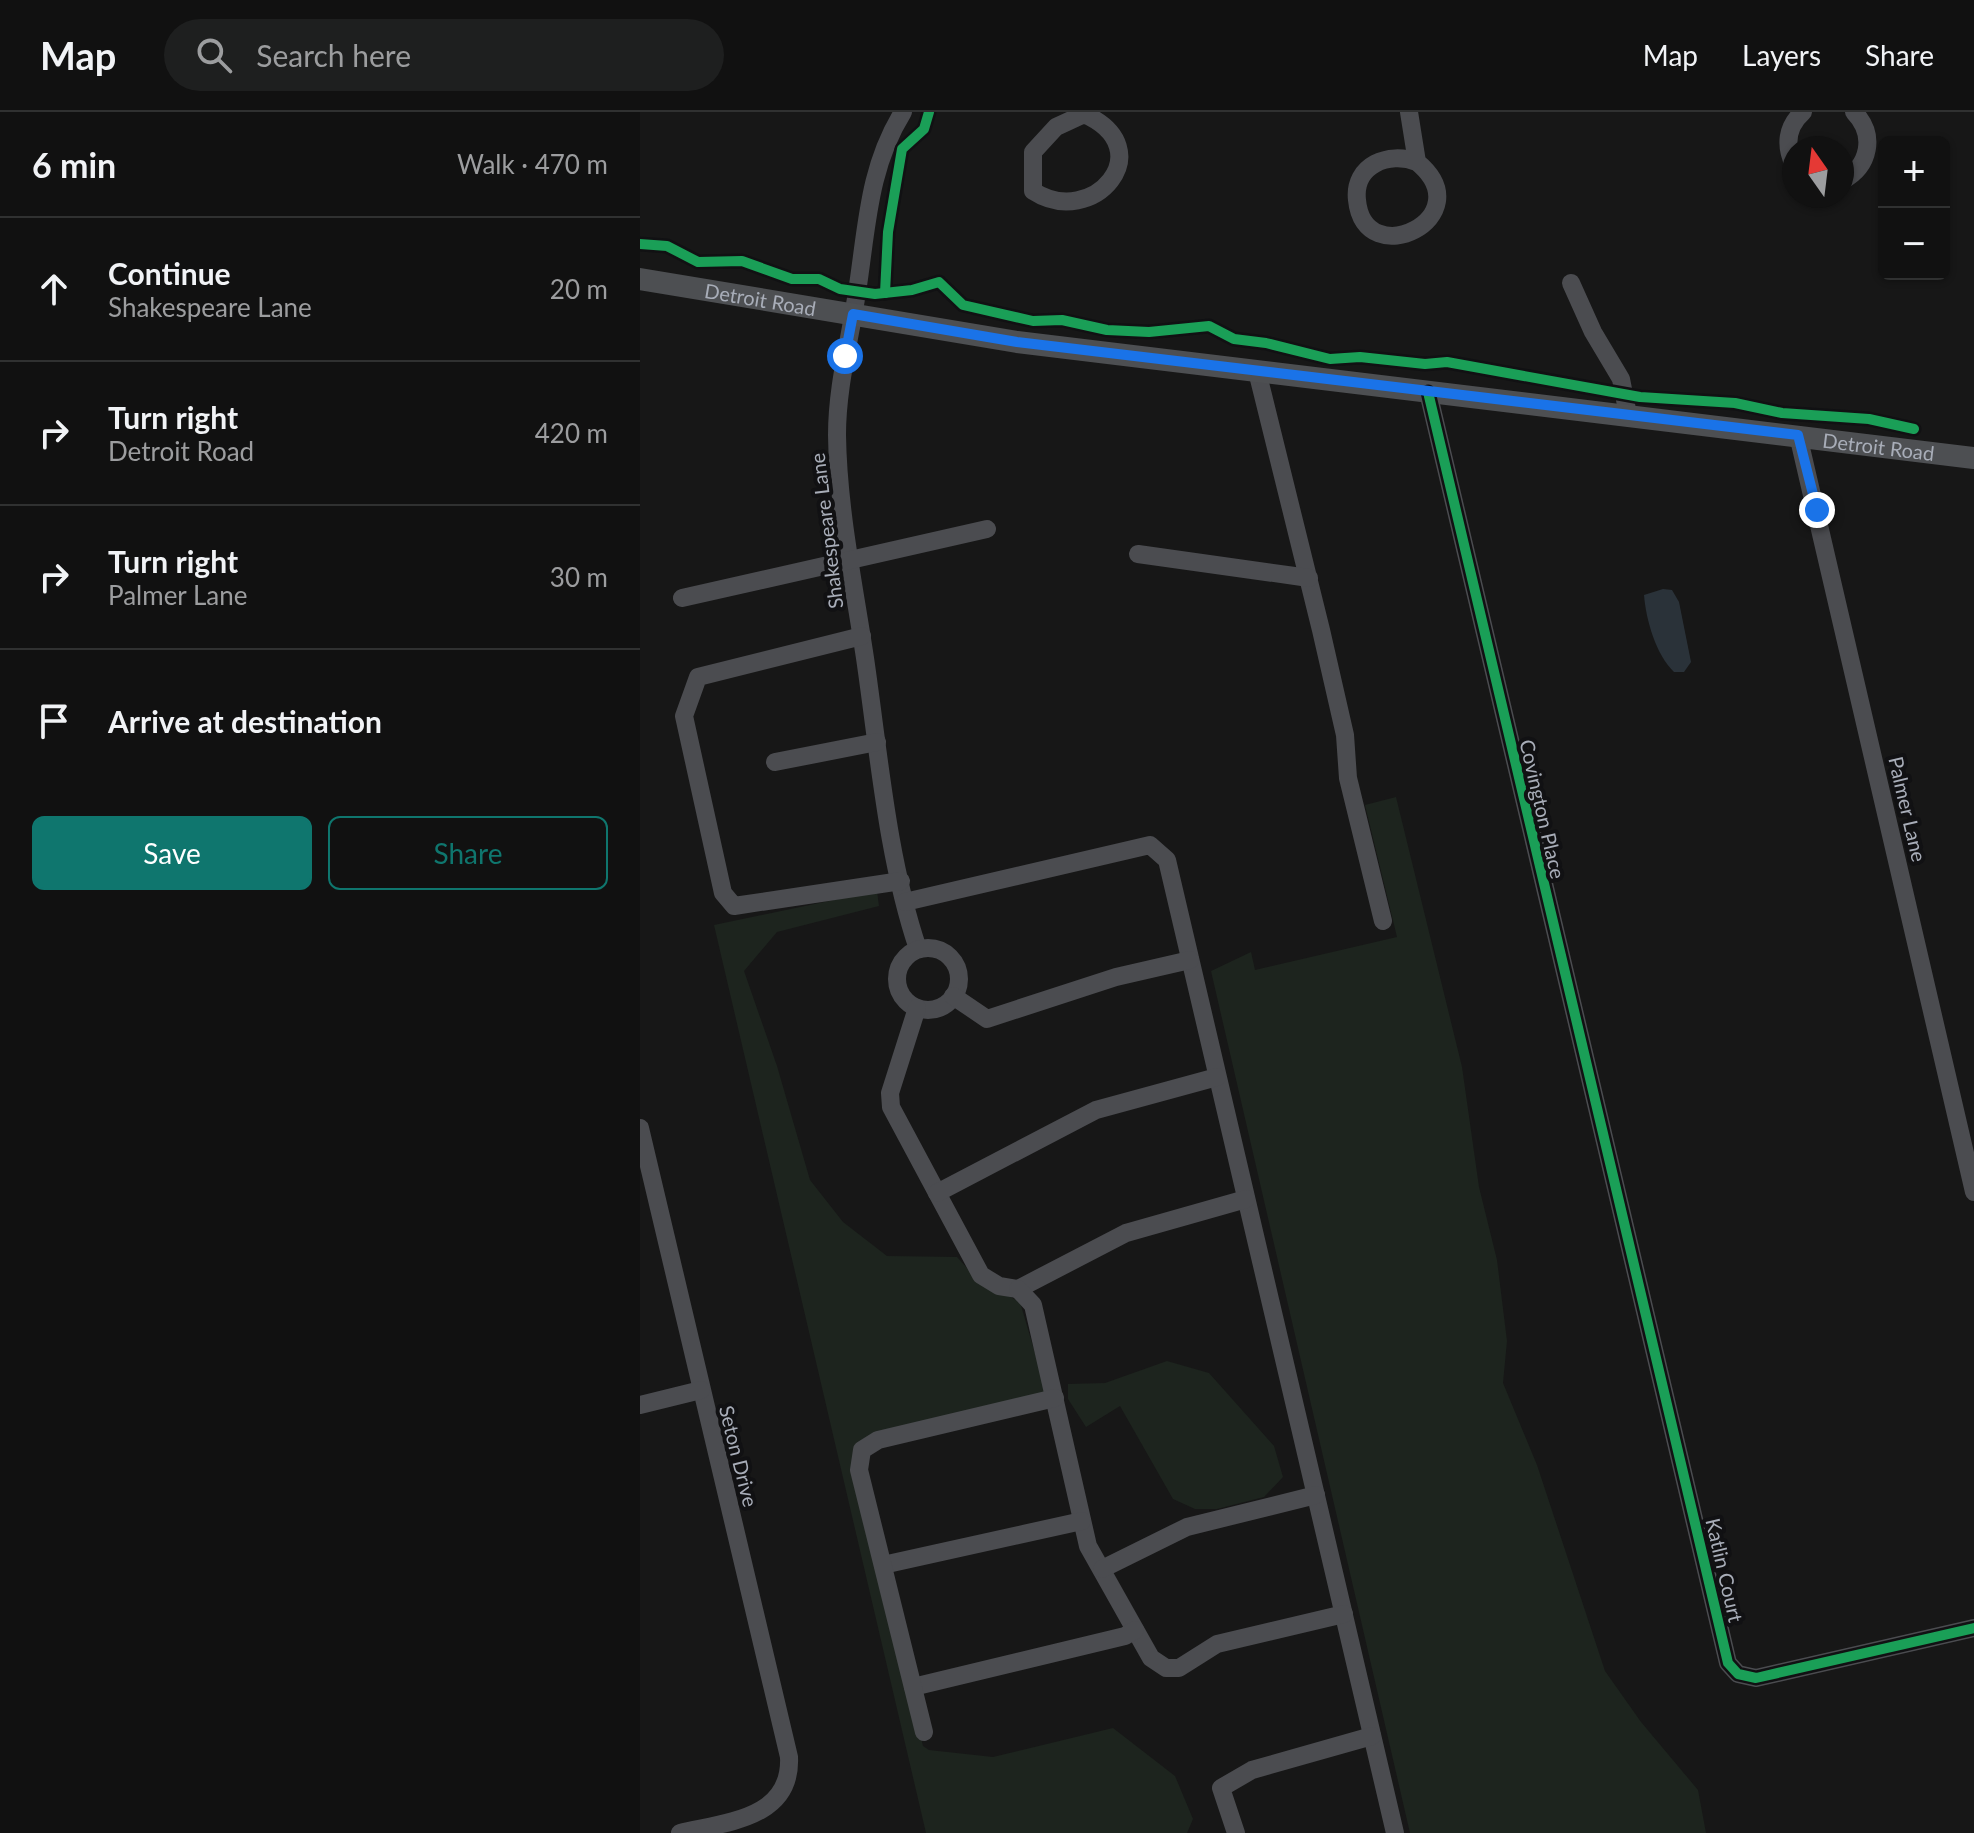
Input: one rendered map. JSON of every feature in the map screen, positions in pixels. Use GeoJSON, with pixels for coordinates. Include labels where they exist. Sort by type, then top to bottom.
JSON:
{"type":"FeatureCollection","features":[{"type":"Feature","properties":{"kind":"main road","name":"Detroit Road"},"geometry":{"type":"LineString","coordinates":[[640,279],[1017,342],[1974,458]]}},
{"type":"Feature","properties":{"kind":"street","name":"Shakespeare Lane"},"geometry":{"type":"LineString","coordinates":[[903,112],[882,150],[871,187],[838,408],[840,485],[877,742],[905,902],[918,949]]}},
{"type":"Feature","properties":{"kind":"street"},"geometry":{"type":"LineString","coordinates":[[1409,112],[1417,162],[1432,179],[1436,190],[1434,212],[1428,222],[1409,235],[1398,237],[1376,231],[1361,215],[1356,193],[1359,182],[1373,164],[1384,159],[1406,158],[1417,162]]}},
{"type":"Feature","properties":{"kind":"street"},"geometry":{"type":"LineString","coordinates":[[1788,136],[1803,112]]}},
{"type":"Feature","properties":{"kind":"street"},"geometry":{"type":"LineString","coordinates":[[1854,112],[1867,131],[1867,156],[1854,172]]}},
{"type":"Feature","properties":{"kind":"street"},"geometry":{"type":"LineString","coordinates":[[1085,113],[1098,120],[1114,137],[1119,162],[1112,183],[1100,193],[1082,198],[1040,196],[1033,191],[1033,152],[1056,127],[1085,113]]}},
{"type":"Feature","properties":{"kind":"street"},"geometry":{"type":"LineString","coordinates":[[1571,283],[1593,332],[1621,379],[1628,415]]}},
{"type":"Feature","properties":{"kind":"street"},"geometry":{"type":"LineString","coordinates":[[1257,371],[1345,735],[1348,778],[1383,921]]}},
{"type":"Feature","properties":{"kind":"street","name":"Covington Place"},"geometry":{"type":"LineString","coordinates":[[1428,392],[1627,1234]]}},
{"type":"Feature","properties":{"kind":"street","name":"Palmer Lane"},"geometry":{"type":"LineString","coordinates":[[1798,435],[1974,1192]]}},
{"type":"Feature","properties":{"kind":"street"},"geometry":{"type":"LineString","coordinates":[[682,598],[987,529]]}},
{"type":"Feature","properties":{"kind":"street"},"geometry":{"type":"LineString","coordinates":[[1138,554],[1309,578]]}},
{"type":"Feature","properties":{"kind":"street"},"geometry":{"type":"LineString","coordinates":[[862,636],[698,677],[684,716],[723,893],[734,906],[901,881]]}},
{"type":"Feature","properties":{"kind":"street"},"geometry":{"type":"LineString","coordinates":[[775,762],[877,742]]}},
{"type":"Feature","properties":{"kind":"street"},"geometry":{"type":"LineString","coordinates":[[905,902],[1150,845],[1167,860],[1395,1833]]}},
{"type":"Feature","properties":{"kind":"street"},"geometry":{"type":"LineString","coordinates":[[933,948],[951,959],[959,979],[953,996],[938,1007],[917,1008],[901,995],[897,980],[901,963],[918,949],[933,948]]}},
{"type":"Feature","properties":{"kind":"street"},"geometry":{"type":"LineString","coordinates":[[953,996],[987,1019],[1116,977],[1190,960]]}},
{"type":"Feature","properties":{"kind":"street"},"geometry":{"type":"LineString","coordinates":[[917,1008],[890,1093],[891,1107],[981,1275],[999,1286],[1018,1289],[1126,1233],[1246,1199]]}},
{"type":"Feature","properties":{"kind":"street"},"geometry":{"type":"LineString","coordinates":[[937,1193],[1096,1110],[1217,1077]]}},
{"type":"Feature","properties":{"kind":"street","name":"Seton Drive"},"geometry":{"type":"LineString","coordinates":[[640,1128],[789,1757],[789,1769],[781,1794],[758,1814],[680,1833]]}},
{"type":"Feature","properties":{"kind":"street","name":"Katlin Court"},"geometry":{"type":"LineString","coordinates":[[1627,1234],[1731,1668],[1742,1676],[1756,1678],[1974,1628]]}},
{"type":"Feature","properties":{"kind":"street"},"geometry":{"type":"LineString","coordinates":[[1018,1289],[1033,1305],[1088,1546],[1151,1658],[1166,1668],[1179,1668],[1217,1644],[1344,1614]]}},
{"type":"Feature","properties":{"kind":"street"},"geometry":{"type":"LineString","coordinates":[[640,1405],[701,1390]]}},
{"type":"Feature","properties":{"kind":"street"},"geometry":{"type":"LineString","coordinates":[[924,1732],[859,1470],[862,1450],[878,1440],[1055,1398]]}},
{"type":"Feature","properties":{"kind":"street"},"geometry":{"type":"LineString","coordinates":[[1102,1569],[1187,1527],[1316,1495]]}},
{"type":"Feature","properties":{"kind":"street"},"geometry":{"type":"LineString","coordinates":[[883,1565],[1082,1521]]}},
{"type":"Feature","properties":{"kind":"street"},"geometry":{"type":"LineString","coordinates":[[913,1687],[1125,1636],[1135,1630]]}},
{"type":"Feature","properties":{"kind":"street"},"geometry":{"type":"LineString","coordinates":[[1236,1833],[1221,1788],[1252,1770],[1372,1736]]}},
{"type":"Feature","properties":{"kind":"shaded area"},"geometry":{"type":"Polygon","coordinates":[[[1663,589],[1672,590],[1679,602],[1691,662],[1684,672],[1674,672],[1668,665],[1657,647],[1647,615],[1644,595],[1663,589]]]}},
{"type":"Feature","properties":{"kind":"shaded area"},"geometry":{"type":"Polygon","coordinates":[[[1396,797],[1462,1067],[1479,1187],[1497,1260],[1507,1341],[1503,1383],[1537,1465],[1605,1671],[1641,1722],[1698,1790],[1706,1833],[1410,1833],[1211,971],[1251,952],[1255,970],[1397,937],[1365,805],[1396,797]]]}},
{"type":"Feature","properties":{"kind":"shaded area"},"geometry":{"type":"Polygon","coordinates":[[[877,891],[879,906],[777,932],[744,971],[777,1066],[810,1180],[843,1222],[887,1256],[957,1257],[976,1278],[1020,1302],[1047,1394],[858,1445],[870,1535],[923,1746],[929,1750],[993,1757],[1113,1728],[1175,1776],[1193,1819],[1187,1833],[926,1833],[714,925],[877,891]]]}},
{"type":"Feature","properties":{"kind":"shaded area"},"geometry":{"type":"Polygon","coordinates":[[[1167,1361],[1209,1373],[1274,1446],[1283,1477],[1264,1497],[1217,1509],[1195,1509],[1173,1499],[1120,1406],[1086,1427],[1068,1399],[1068,1384],[1105,1383],[1167,1361]]]}},
{"type":"Feature","properties":{"kind":"cycle path"},"geometry":{"type":"LineString","coordinates":[[885,293],[888,232],[902,149],[924,129],[929,112]]}},
{"type":"Feature","properties":{"kind":"cycle path"},"geometry":{"type":"LineString","coordinates":[[640,244],[667,246],[698,262],[742,261],[792,279],[819,279],[840,289],[875,294],[912,290],[939,282],[963,305],[1033,321],[1062,320],[1107,330],[1149,332],[1209,326],[1234,339],[1266,343],[1330,359],[1360,357],[1425,364],[1447,362],[1640,397],[1735,403],[1782,413],[1869,419],[1914,429]]}},
{"type":"Feature","properties":{"kind":"cycle path"},"geometry":{"type":"LineString","coordinates":[[1428,392],[1728,1663],[1738,1674],[1756,1678],[1974,1628]]}},
{"type":"Feature","properties":{"kind":"route"},"geometry":{"type":"LineString","coordinates":[[845,356],[853,314],[1017,342],[1798,435],[1817,510]]}}]}
